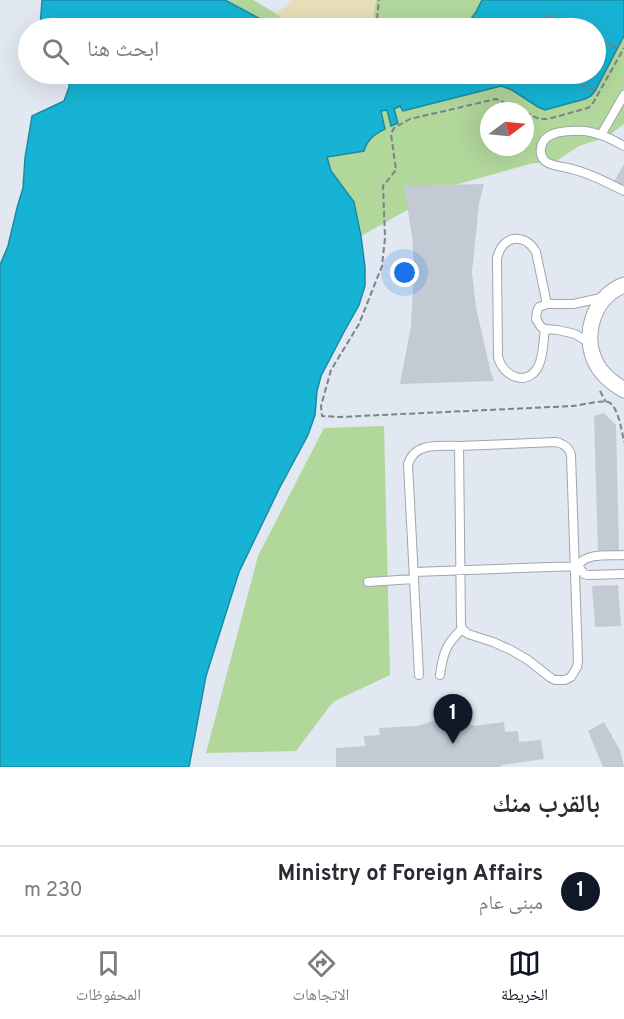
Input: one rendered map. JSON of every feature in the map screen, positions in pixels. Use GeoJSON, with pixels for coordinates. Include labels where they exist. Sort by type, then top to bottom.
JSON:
{"type":"FeatureCollection","features":[{"type":"Feature","properties":{"kind":"street"},"geometry":{"type":"LineString","coordinates":[[624,285],[600,303],[590,330],[592,354],[597,366],[604,376],[619,387],[624,399]]}},
{"type":"Feature","properties":{"kind":"lane"},"geometry":{"type":"LineString","coordinates":[[601,135],[623,100]]}},
{"type":"Feature","properties":{"kind":"lane"},"geometry":{"type":"LineString","coordinates":[[624,146],[593,132],[576,131],[556,133],[546,138],[542,142],[541,152],[548,163],[590,174],[624,191]]}},
{"type":"Feature","properties":{"kind":"lane"},"geometry":{"type":"LineString","coordinates":[[544,328],[541,358],[535,371],[530,375],[516,377],[509,375],[500,364],[498,357],[497,259],[500,247],[505,243],[522,239],[533,246],[547,304]]}},
{"type":"Feature","properties":{"kind":"lane"},"geometry":{"type":"LineString","coordinates":[[590,343],[574,334],[544,328],[538,323],[536,315],[539,307],[547,304],[573,304],[606,297]]}},
{"type":"Feature","properties":{"kind":"lane"},"geometry":{"type":"LineString","coordinates":[[419,675],[409,459],[421,448],[459,446],[556,442],[567,447],[571,455],[578,667],[571,677],[560,681],[550,678],[511,650],[468,634],[462,629],[459,446]]}},
{"type":"Feature","properties":{"kind":"lane"},"geometry":{"type":"LineString","coordinates":[[368,582],[460,570],[576,566],[588,558],[624,555]]}},
{"type":"Feature","properties":{"kind":"lane"},"geometry":{"type":"LineString","coordinates":[[576,566],[588,575],[624,574]]}},
{"type":"Feature","properties":{"kind":"lane"},"geometry":{"type":"LineString","coordinates":[[440,675],[446,648],[462,629]]}},
{"type":"Feature","properties":{"kind":"path"},"geometry":{"type":"LineString","coordinates":[[377,18],[379,0]]}},
{"type":"Feature","properties":{"kind":"path"},"geometry":{"type":"LineString","coordinates":[[546,15],[553,18]]}},
{"type":"Feature","properties":{"kind":"path"},"geometry":{"type":"LineString","coordinates":[[606,43],[617,48]]}},
{"type":"Feature","properties":{"kind":"path"},"geometry":{"type":"LineString","coordinates":[[606,80],[624,48]]}},
{"type":"Feature","properties":{"kind":"path"},"geometry":{"type":"LineString","coordinates":[[579,84],[595,91]]}},
{"type":"Feature","properties":{"kind":"path"},"geometry":{"type":"LineString","coordinates":[[534,117],[548,119],[588,108],[604,84]]}},
{"type":"Feature","properties":{"kind":"path"},"geometry":{"type":"LineString","coordinates":[[483,102],[496,99],[502,102]]}},
{"type":"Feature","properties":{"kind":"path"},"geometry":{"type":"LineString","coordinates":[[480,103],[410,119],[394,128],[391,134],[396,170],[383,186],[385,238],[382,266],[358,324],[331,370],[321,406],[322,416],[573,406],[606,402],[612,404],[616,411],[624,442]]}},
{"type":"Feature","properties":{"kind":"green space"},"geometry":{"type":"Polygon","coordinates":[[[225,0],[253,0],[282,18],[258,18],[225,0]]]}},
{"type":"Feature","properties":{"kind":"green space"},"geometry":{"type":"Polygon","coordinates":[[[376,0],[482,0],[472,18],[373,18],[376,0]]]}},
{"type":"Feature","properties":{"kind":"green space"},"geometry":{"type":"Polygon","coordinates":[[[624,36],[624,124],[607,137],[579,146],[553,163],[533,163],[448,187],[361,236],[354,202],[331,171],[327,157],[364,151],[381,111],[387,110],[391,125],[394,109],[401,106],[403,111],[501,86],[530,102],[480,102],[480,156],[534,156],[534,104],[545,110],[585,99],[591,96],[598,84],[606,84],[606,69],[624,36]]]}},
{"type":"Feature","properties":{"kind":"green space"},"geometry":{"type":"Polygon","coordinates":[[[384,426],[390,675],[333,702],[296,751],[206,753],[258,556],[324,428],[384,426]]]}},
{"type":"Feature","properties":{"kind":"sand"},"geometry":{"type":"Polygon","coordinates":[[[292,0],[376,0],[373,18],[282,18],[275,13],[292,0]]]}},
{"type":"Feature","properties":{"kind":"water"},"geometry":{"type":"Polygon","coordinates":[[[42,0],[225,0],[258,18],[41,18],[42,0]]]}},
{"type":"Feature","properties":{"kind":"water"},"geometry":{"type":"Polygon","coordinates":[[[482,0],[624,0],[624,36],[606,70],[606,18],[472,18],[482,0]]]}},
{"type":"Feature","properties":{"kind":"water"},"geometry":{"type":"Polygon","coordinates":[[[69,84],[599,84],[591,96],[585,99],[545,110],[501,86],[403,111],[400,106],[394,109],[398,123],[391,126],[387,110],[381,111],[385,129],[372,137],[364,151],[327,157],[331,171],[354,202],[361,236],[365,286],[359,305],[321,376],[315,415],[308,435],[239,572],[206,676],[189,767],[0,767],[0,265],[8,246],[23,188],[32,116],[64,101],[69,84]]]}},
{"type":"Feature","properties":{"kind":"building"},"geometry":{"type":"Polygon","coordinates":[[[624,164],[624,187],[614,182],[624,164]]]}},
{"type":"Feature","properties":{"kind":"building"},"geometry":{"type":"Polygon","coordinates":[[[484,184],[479,204],[472,272],[476,307],[494,381],[400,384],[411,326],[414,268],[412,236],[404,186],[484,184]]]}},
{"type":"Feature","properties":{"kind":"building"},"geometry":{"type":"Polygon","coordinates":[[[604,413],[616,425],[619,553],[598,553],[594,416],[604,413]]]}},
{"type":"Feature","properties":{"kind":"building"},"geometry":{"type":"Polygon","coordinates":[[[618,585],[621,626],[595,627],[592,586],[618,585]]]}},
{"type":"Feature","properties":{"kind":"building"},"geometry":{"type":"Polygon","coordinates":[[[442,718],[454,718],[474,726],[504,722],[505,732],[518,731],[519,742],[541,740],[544,759],[500,767],[336,767],[336,748],[365,746],[364,736],[380,735],[379,728],[418,726],[442,718]]]}},
{"type":"Feature","properties":{"kind":"building"},"geometry":{"type":"Polygon","coordinates":[[[604,722],[620,750],[624,767],[603,767],[588,731],[604,722]]]}},
{"type":"Feature","properties":{"kind":"place","name":"Ministry of Foreign Affairs"},"geometry":{"type":"Point","coordinates":[453,744]}}]}
